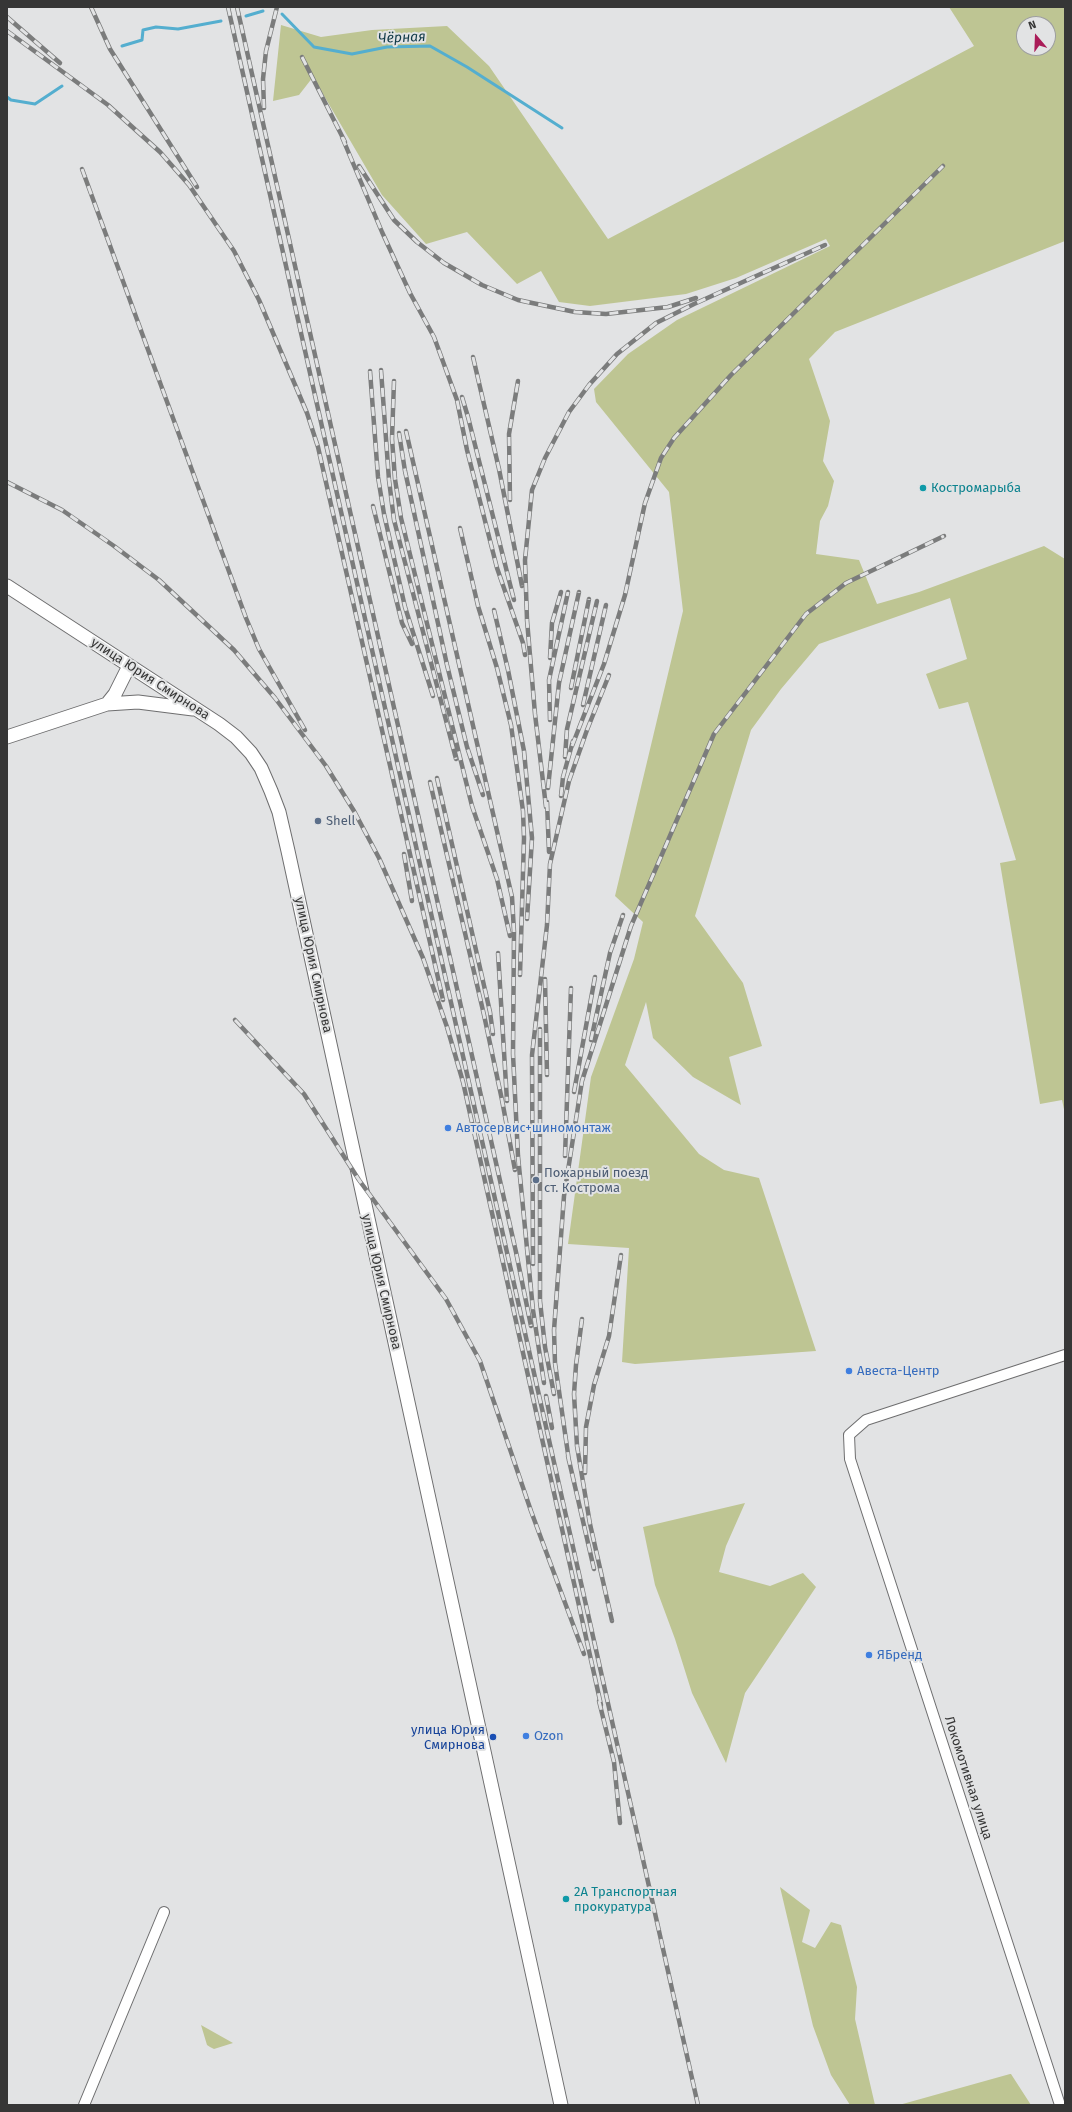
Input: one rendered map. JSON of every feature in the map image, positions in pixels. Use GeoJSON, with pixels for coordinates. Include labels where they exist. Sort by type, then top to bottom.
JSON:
{"type":"FeatureCollection","features":[{"type":"Feature","properties":{"kind":"main road","name":"улица Юрия Смирнова"},"geometry":{"type":"LineString","coordinates":[[7,586],[199,710],[236,737],[251,753],[261,768],[279,812],[561,2105]]}},
{"type":"Feature","properties":{"kind":"main road"},"geometry":{"type":"LineString","coordinates":[[107,704],[115,694],[129,666]]}},
{"type":"Feature","properties":{"kind":"main road"},"geometry":{"type":"LineString","coordinates":[[7,737],[107,704],[138,702],[199,710]]}},
{"type":"Feature","properties":{"kind":"street","name":"Локомотивная улица"},"geometry":{"type":"LineString","coordinates":[[1060,2105],[850,1459],[849,1435],[866,1420],[1065,1354]]}},
{"type":"Feature","properties":{"kind":"street"},"geometry":{"type":"LineString","coordinates":[[84,2105],[164,1912]]}},
{"type":"Feature","properties":{"kind":"green space"},"geometry":{"type":"Polygon","coordinates":[[[949,7],[1065,7],[1065,241],[835,332],[809,359],[830,421],[823,461],[834,481],[828,506],[820,521],[816,554],[859,560],[877,604],[919,592],[1044,546],[1065,559],[1065,1114],[1062,1100],[1040,1104],[1000,863],[1016,860],[968,702],[939,709],[926,674],[967,659],[950,598],[819,644],[781,689],[751,730],[695,916],[743,983],[762,1046],[729,1057],[741,1105],[693,1077],[653,1038],[646,1002],[625,1065],[699,1154],[724,1170],[759,1178],[816,1351],[635,1364],[622,1362],[629,1248],[568,1244],[591,1077],[634,959],[643,922],[615,896],[683,611],[669,492],[596,402],[594,389],[628,354],[677,320],[830,246],[826,239],[736,278],[686,294],[590,306],[559,302],[541,271],[517,284],[467,232],[426,244],[382,195],[313,77],[299,95],[273,101],[281,25],[321,37],[372,30],[447,26],[489,66],[608,239],[974,46],[949,7]]]}},
{"type":"Feature","properties":{"kind":"green space"},"geometry":{"type":"Polygon","coordinates":[[[745,1503],[726,1546],[719,1572],[770,1586],[803,1573],[816,1587],[745,1693],[726,1763],[692,1693],[675,1639],[655,1585],[643,1527],[745,1503]]]}},
{"type":"Feature","properties":{"kind":"green space"},"geometry":{"type":"Polygon","coordinates":[[[780,1887],[810,1910],[802,1942],[815,1948],[831,1922],[841,1925],[857,1987],[855,2019],[875,2105],[850,2105],[831,2075],[813,2026],[780,1887]]]}},
{"type":"Feature","properties":{"kind":"green space"},"geometry":{"type":"Polygon","coordinates":[[[201,2025],[233,2043],[214,2049],[210,2047],[207,2045],[201,2025]]]}},
{"type":"Feature","properties":{"kind":"green space"},"geometry":{"type":"Polygon","coordinates":[[[1010,2074],[1031,2105],[899,2105],[1010,2074]]]}},
{"type":"Feature","properties":{"kind":"waterway","name":"Чёрная"},"geometry":{"type":"LineString","coordinates":[[246,16],[263,11]]}},
{"type":"Feature","properties":{"kind":"waterway","name":"Чёрная"},"geometry":{"type":"LineString","coordinates":[[282,14],[314,47],[352,54],[387,47],[430,46],[467,67],[562,128]]}},
{"type":"Feature","properties":{"kind":"waterway","name":"Чёрная"},"geometry":{"type":"LineString","coordinates":[[122,46],[142,40],[143,30],[156,27],[178,29],[221,21]]}},
{"type":"Feature","properties":{"kind":"waterway","name":"Чёрная"},"geometry":{"type":"LineString","coordinates":[[7,97],[11,100],[35,104],[62,86]]}},
{"type":"Feature","properties":{"kind":"railway"},"geometry":{"type":"LineString","coordinates":[[91,7],[110,49],[197,187]]}},
{"type":"Feature","properties":{"kind":"railway"},"geometry":{"type":"LineString","coordinates":[[228,7],[698,2105]]}},
{"type":"Feature","properties":{"kind":"railway"},"geometry":{"type":"LineString","coordinates":[[237,7],[516,1252],[531,1326]]}},
{"type":"Feature","properties":{"kind":"railway"},"geometry":{"type":"LineString","coordinates":[[264,108],[263,79],[266,51],[277,7]]}},
{"type":"Feature","properties":{"kind":"railway"},"geometry":{"type":"LineString","coordinates":[[7,17],[60,63]]}},
{"type":"Feature","properties":{"kind":"railway"},"geometry":{"type":"LineString","coordinates":[[7,31],[108,105],[160,152],[189,185],[234,251],[259,300],[307,413],[318,447],[443,1000]]}},
{"type":"Feature","properties":{"kind":"railway"},"geometry":{"type":"LineString","coordinates":[[302,57],[345,142]]}},
{"type":"Feature","properties":{"kind":"railway"},"geometry":{"type":"LineString","coordinates":[[342,137],[382,232],[410,293],[434,337],[457,400],[467,450],[497,568],[523,643],[525,655]]}},
{"type":"Feature","properties":{"kind":"railway"},"geometry":{"type":"LineString","coordinates":[[359,166],[394,220],[417,242],[444,263],[482,285],[518,300],[575,312],[606,314],[668,307],[696,298]]}},
{"type":"Feature","properties":{"kind":"railway"},"geometry":{"type":"LineString","coordinates":[[572,746],[604,664],[625,595],[645,503],[661,458],[674,438],[731,375],[943,166]]}},
{"type":"Feature","properties":{"kind":"railway"},"geometry":{"type":"LineString","coordinates":[[82,169],[246,618],[259,649],[305,730]]}},
{"type":"Feature","properties":{"kind":"railway"},"geometry":{"type":"LineString","coordinates":[[546,807],[535,714],[527,620],[525,560],[532,490],[545,458],[569,412],[589,385],[617,354],[656,323],[694,304],[825,245]]}},
{"type":"Feature","properties":{"kind":"railway"},"geometry":{"type":"LineString","coordinates":[[473,357],[499,469],[522,586]]}},
{"type":"Feature","properties":{"kind":"railway"},"geometry":{"type":"LineString","coordinates":[[381,370],[389,480],[394,520],[456,759]]}},
{"type":"Feature","properties":{"kind":"railway"},"geometry":{"type":"LineString","coordinates":[[370,371],[378,477],[384,514],[405,607],[433,696]]}},
{"type":"Feature","properties":{"kind":"railway"},"geometry":{"type":"LineString","coordinates":[[394,381],[392,439],[395,479],[401,518],[472,806],[497,879],[510,936]]}},
{"type":"Feature","properties":{"kind":"railway"},"geometry":{"type":"LineString","coordinates":[[510,500],[509,434],[518,381]]}},
{"type":"Feature","properties":{"kind":"railway"},"geometry":{"type":"LineString","coordinates":[[462,397],[514,600]]}},
{"type":"Feature","properties":{"kind":"railway"},"geometry":{"type":"LineString","coordinates":[[406,431],[512,897],[514,932],[513,1054],[518,1156],[533,1310],[544,1383]]}},
{"type":"Feature","properties":{"kind":"railway"},"geometry":{"type":"LineString","coordinates":[[399,433],[405,471],[447,665],[467,747],[483,795]]}},
{"type":"Feature","properties":{"kind":"railway"},"geometry":{"type":"LineString","coordinates":[[7,482],[62,510],[114,546],[159,580],[234,650],[275,698],[326,766],[354,811],[379,858],[423,958],[447,1027],[463,1082],[601,1705]]}},
{"type":"Feature","properties":{"kind":"railway"},"geometry":{"type":"LineString","coordinates":[[373,506],[402,623],[412,644]]}},
{"type":"Feature","properties":{"kind":"railway"},"geometry":{"type":"LineString","coordinates":[[460,528],[478,606],[497,668],[511,725],[523,811],[524,838],[520,975]]}},
{"type":"Feature","properties":{"kind":"railway"},"geometry":{"type":"LineString","coordinates":[[569,1461],[555,1363],[554,1330],[564,1196],[582,1081],[631,926],[714,734],[806,614],[846,583],[944,536]]}},
{"type":"Feature","properties":{"kind":"railway"},"geometry":{"type":"LineString","coordinates":[[550,658],[552,623],[561,592]]}},
{"type":"Feature","properties":{"kind":"railway"},"geometry":{"type":"LineString","coordinates":[[550,720],[549,680],[568,592]]}},
{"type":"Feature","properties":{"kind":"railway"},"geometry":{"type":"LineString","coordinates":[[548,788],[559,683],[579,592]]}},
{"type":"Feature","properties":{"kind":"railway"},"geometry":{"type":"LineString","coordinates":[[571,688],[589,599]]}},
{"type":"Feature","properties":{"kind":"railway"},"geometry":{"type":"LineString","coordinates":[[565,757],[567,729],[597,601]]}},
{"type":"Feature","properties":{"kind":"railway"},"geometry":{"type":"LineString","coordinates":[[583,705],[606,605]]}},
{"type":"Feature","properties":{"kind":"railway"},"geometry":{"type":"LineString","coordinates":[[494,610],[508,670],[524,751],[532,838],[527,919]]}},
{"type":"Feature","properties":{"kind":"railway"},"geometry":{"type":"LineString","coordinates":[[533,1264],[532,1055],[547,925],[550,864],[569,781],[609,675]]}},
{"type":"Feature","properties":{"kind":"railway"},"geometry":{"type":"LineString","coordinates":[[561,796],[563,777],[573,741]]}},
{"type":"Feature","properties":{"kind":"railway"},"geometry":{"type":"LineString","coordinates":[[437,778],[490,1012],[493,1034]]}},
{"type":"Feature","properties":{"kind":"railway"},"geometry":{"type":"LineString","coordinates":[[430,782],[484,1015],[515,1170]]}},
{"type":"Feature","properties":{"kind":"railway"},"geometry":{"type":"LineString","coordinates":[[547,802],[549,852]]}},
{"type":"Feature","properties":{"kind":"railway"},"geometry":{"type":"LineString","coordinates":[[404,854],[412,901]]}},
{"type":"Feature","properties":{"kind":"railway"},"geometry":{"type":"LineString","coordinates":[[591,1040],[610,953],[623,915]]}},
{"type":"Feature","properties":{"kind":"railway"},"geometry":{"type":"LineString","coordinates":[[498,953],[507,1101]]}},
{"type":"Feature","properties":{"kind":"railway"},"geometry":{"type":"LineString","coordinates":[[574,1092],[595,977]]}},
{"type":"Feature","properties":{"kind":"railway"},"geometry":{"type":"LineString","coordinates":[[545,979],[547,1075]]}},
{"type":"Feature","properties":{"kind":"railway"},"geometry":{"type":"LineString","coordinates":[[565,1156],[571,988]]}},
{"type":"Feature","properties":{"kind":"railway"},"geometry":{"type":"LineString","coordinates":[[235,1020],[304,1094],[359,1180],[446,1299],[480,1361],[531,1511],[584,1654]]}},
{"type":"Feature","properties":{"kind":"railway"},"geometry":{"type":"LineString","coordinates":[[540,1029],[540,1301],[545,1347],[554,1394]]}},
{"type":"Feature","properties":{"kind":"railway"},"geometry":{"type":"LineString","coordinates":[[585,1473],[586,1427],[594,1385],[609,1336],[621,1255]]}},
{"type":"Feature","properties":{"kind":"railway"},"geometry":{"type":"LineString","coordinates":[[582,1319],[574,1394],[577,1446],[590,1524],[612,1621]]}},
{"type":"Feature","properties":{"kind":"railway"},"geometry":{"type":"LineString","coordinates":[[546,1396],[552,1428]]}},
{"type":"Feature","properties":{"kind":"railway"},"geometry":{"type":"LineString","coordinates":[[568,1456],[594,1569]]}},
{"type":"Feature","properties":{"kind":"railway"},"geometry":{"type":"LineString","coordinates":[[599,1701],[614,1762],[620,1823]]}},
{"type":"Feature","properties":{"kind":"place","name":"Костромарыба"},"geometry":{"type":"Point","coordinates":[923,488]}},
{"type":"Feature","properties":{"kind":"place","name":"Shell"},"geometry":{"type":"Point","coordinates":[318,821]}},
{"type":"Feature","properties":{"kind":"place","name":"Автосервис+шиномонтаж"},"geometry":{"type":"Point","coordinates":[448,1128]}},
{"type":"Feature","properties":{"kind":"place","name":"Пожарный поезд ст. Кострома"},"geometry":{"type":"Point","coordinates":[536,1180]}},
{"type":"Feature","properties":{"kind":"place","name":"Авеста-Центр"},"geometry":{"type":"Point","coordinates":[849,1371]}},
{"type":"Feature","properties":{"kind":"place","name":"ЯБренд"},"geometry":{"type":"Point","coordinates":[869,1655]}},
{"type":"Feature","properties":{"kind":"place","name":"Ozon"},"geometry":{"type":"Point","coordinates":[526,1736]}},
{"type":"Feature","properties":{"kind":"place","name":"улица Юрия Смирнова"},"geometry":{"type":"Point","coordinates":[493,1737]}},
{"type":"Feature","properties":{"kind":"place","name":"2А Транспортная прокуратура"},"geometry":{"type":"Point","coordinates":[566,1899]}}]}
